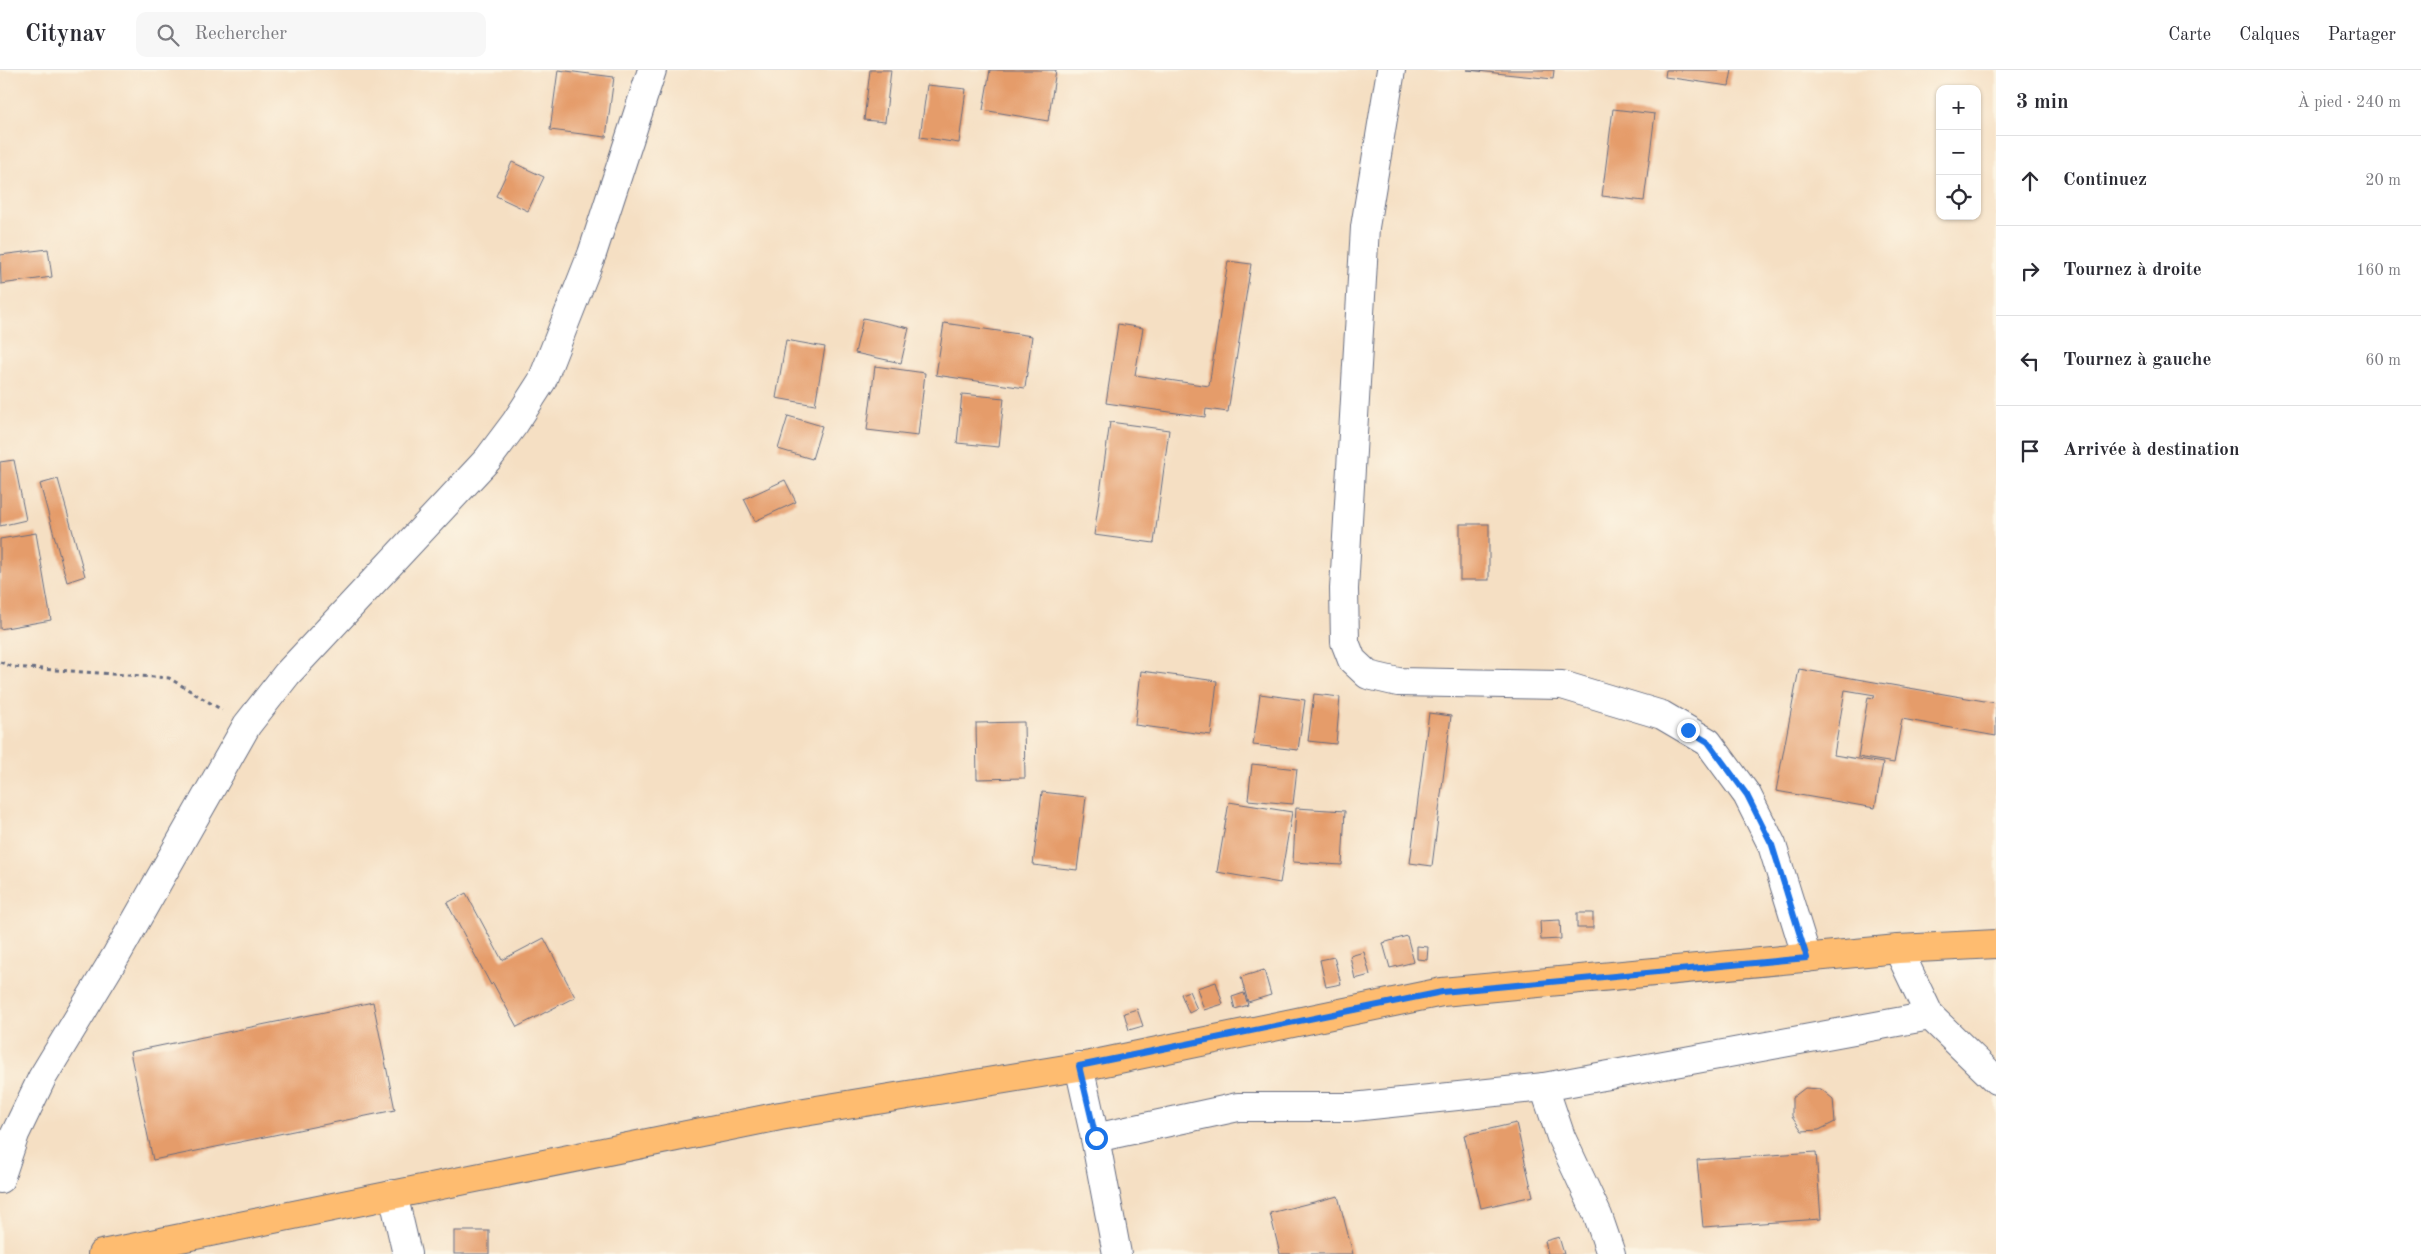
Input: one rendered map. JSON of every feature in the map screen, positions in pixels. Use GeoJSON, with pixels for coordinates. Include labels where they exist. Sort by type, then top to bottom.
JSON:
{"type":"FeatureCollection","features":[{"type":"Feature","properties":{"kind":"main road"},"geometry":{"type":"LineString","coordinates":[[102,1254],[780,1116],[1079,1066],[1442,992],[1898,949],[1996,944]]}},
{"type":"Feature","properties":{"kind":"street"},"geometry":{"type":"LineString","coordinates":[[0,1179],[15,1134],[42,1078],[117,954],[247,725],[287,674],[488,459],[515,424],[542,380],[574,304],[652,70]]}},
{"type":"Feature","properties":{"kind":"street"},"geometry":{"type":"LineString","coordinates":[[1391,70],[1365,226],[1344,589],[1346,642],[1352,660],[1368,675],[1398,682],[1562,685],[1662,715],[1708,742],[1747,795],[1772,845],[1807,958]]}},
{"type":"Feature","properties":{"kind":"street"},"geometry":{"type":"LineString","coordinates":[[1898,949],[1930,1016],[1996,1080]]}},
{"type":"Feature","properties":{"kind":"street"},"geometry":{"type":"LineString","coordinates":[[1096,1138],[1238,1106],[1353,1106],[1544,1087],[1930,1016]]}},
{"type":"Feature","properties":{"kind":"street"},"geometry":{"type":"LineString","coordinates":[[1079,1066],[1096,1138],[1116,1254]]}},
{"type":"Feature","properties":{"kind":"street"},"geometry":{"type":"LineString","coordinates":[[1544,1087],[1561,1137],[1598,1216],[1611,1254]]}},
{"type":"Feature","properties":{"kind":"street"},"geometry":{"type":"LineString","coordinates":[[393,1194],[407,1254]]}},
{"type":"Feature","properties":{"kind":"path"},"geometry":{"type":"LineString","coordinates":[[0,662],[13,667],[169,678],[247,725]]}},
{"type":"Feature","properties":{"kind":"building"},"geometry":{"type":"Polygon","coordinates":[[[558,70],[614,77],[606,137],[550,130],[558,70]]]}},
{"type":"Feature","properties":{"kind":"building"},"geometry":{"type":"Polygon","coordinates":[[[870,70],[891,70],[885,122],[864,120],[870,70]]]}},
{"type":"Feature","properties":{"kind":"building"},"geometry":{"type":"Polygon","coordinates":[[[990,70],[1056,70],[1048,121],[983,110],[990,70]]]}},
{"type":"Feature","properties":{"kind":"building"},"geometry":{"type":"Polygon","coordinates":[[[1467,70],[1554,70],[1553,79],[1467,70]]]}},
{"type":"Feature","properties":{"kind":"building"},"geometry":{"type":"Polygon","coordinates":[[[1666,70],[1732,70],[1729,86],[1665,77],[1666,70]]]}},
{"type":"Feature","properties":{"kind":"building"},"geometry":{"type":"Polygon","coordinates":[[[927,85],[966,89],[959,143],[920,137],[927,85]]]}},
{"type":"Feature","properties":{"kind":"building"},"geometry":{"type":"Polygon","coordinates":[[[1613,109],[1655,114],[1644,201],[1602,196],[1613,109]]]}},
{"type":"Feature","properties":{"kind":"building"},"geometry":{"type":"Polygon","coordinates":[[[512,162],[544,177],[528,211],[496,196],[512,162]]]}},
{"type":"Feature","properties":{"kind":"building"},"geometry":{"type":"Polygon","coordinates":[[[48,249],[52,277],[1,284],[0,255],[48,249]]]}},
{"type":"Feature","properties":{"kind":"building"},"geometry":{"type":"Polygon","coordinates":[[[1228,261],[1251,264],[1228,412],[1206,409],[1205,417],[1106,403],[1118,324],[1143,328],[1135,375],[1209,386],[1228,261]]]}},
{"type":"Feature","properties":{"kind":"building"},"geometry":{"type":"Polygon","coordinates":[[[863,318],[909,328],[901,363],[855,353],[863,318]]]}},
{"type":"Feature","properties":{"kind":"building"},"geometry":{"type":"Polygon","coordinates":[[[944,323],[1032,336],[1025,388],[936,375],[944,323]]]}},
{"type":"Feature","properties":{"kind":"building"},"geometry":{"type":"Polygon","coordinates":[[[786,340],[825,347],[815,405],[776,398],[786,340]]]}},
{"type":"Feature","properties":{"kind":"building"},"geometry":{"type":"Polygon","coordinates":[[[875,366],[925,373],[918,436],[867,430],[875,366]]]}},
{"type":"Feature","properties":{"kind":"building"},"geometry":{"type":"Polygon","coordinates":[[[962,394],[1004,398],[999,447],[957,443],[962,394]]]}},
{"type":"Feature","properties":{"kind":"building"},"geometry":{"type":"Polygon","coordinates":[[[788,416],[822,426],[812,459],[778,449],[788,416]]]}},
{"type":"Feature","properties":{"kind":"building"},"geometry":{"type":"Polygon","coordinates":[[[1110,422],[1169,430],[1154,543],[1094,535],[1110,422]]]}},
{"type":"Feature","properties":{"kind":"building"},"geometry":{"type":"Polygon","coordinates":[[[14,460],[26,520],[0,526],[0,462],[14,460]]]}},
{"type":"Feature","properties":{"kind":"building"},"geometry":{"type":"Polygon","coordinates":[[[58,479],[85,576],[67,582],[40,484],[58,479]]]}},
{"type":"Feature","properties":{"kind":"building"},"geometry":{"type":"Polygon","coordinates":[[[785,480],[796,502],[755,521],[744,499],[785,480]]]}},
{"type":"Feature","properties":{"kind":"building"},"geometry":{"type":"Polygon","coordinates":[[[1460,524],[1489,524],[1489,580],[1460,580],[1460,524]]]}},
{"type":"Feature","properties":{"kind":"building"},"geometry":{"type":"Polygon","coordinates":[[[36,533],[51,620],[0,629],[0,539],[36,533]]]}},
{"type":"Feature","properties":{"kind":"building"},"geometry":{"type":"Polygon","coordinates":[[[1799,669],[1996,703],[1996,736],[1902,719],[1894,763],[1858,757],[1868,697],[1874,698],[1875,695],[1845,690],[1834,755],[1883,763],[1875,808],[1776,791],[1799,669]]]}},
{"type":"Feature","properties":{"kind":"building"},"geometry":{"type":"Polygon","coordinates":[[[1141,671],[1217,681],[1211,735],[1135,725],[1141,671]]]}},
{"type":"Feature","properties":{"kind":"building"},"geometry":{"type":"Polygon","coordinates":[[[1260,694],[1305,700],[1298,750],[1253,745],[1260,694]]]}},
{"type":"Feature","properties":{"kind":"building"},"geometry":{"type":"Polygon","coordinates":[[[1314,694],[1340,697],[1336,744],[1308,741],[1314,694]]]}},
{"type":"Feature","properties":{"kind":"building"},"geometry":{"type":"Polygon","coordinates":[[[1429,713],[1451,716],[1432,866],[1410,863],[1429,713]]]}},
{"type":"Feature","properties":{"kind":"building"},"geometry":{"type":"Polygon","coordinates":[[[1024,722],[1025,778],[977,779],[976,723],[1024,722]]]}},
{"type":"Feature","properties":{"kind":"building"},"geometry":{"type":"Polygon","coordinates":[[[1252,764],[1297,769],[1293,804],[1248,800],[1252,764]]]}},
{"type":"Feature","properties":{"kind":"building"},"geometry":{"type":"Polygon","coordinates":[[[1042,792],[1086,797],[1077,870],[1033,865],[1042,792]]]}},
{"type":"Feature","properties":{"kind":"building"},"geometry":{"type":"Polygon","coordinates":[[[1229,802],[1292,812],[1280,883],[1217,872],[1229,802]]]}},
{"type":"Feature","properties":{"kind":"building"},"geometry":{"type":"Polygon","coordinates":[[[1296,808],[1345,811],[1342,865],[1293,862],[1296,808]]]}},
{"type":"Feature","properties":{"kind":"building"},"geometry":{"type":"Polygon","coordinates":[[[466,893],[502,960],[544,938],[575,997],[517,1027],[493,983],[491,985],[447,903],[466,893]]]}},
{"type":"Feature","properties":{"kind":"building"},"geometry":{"type":"Polygon","coordinates":[[[1577,913],[1593,913],[1593,928],[1577,928],[1577,913]]]}},
{"type":"Feature","properties":{"kind":"building"},"geometry":{"type":"Polygon","coordinates":[[[1560,920],[1561,939],[1541,940],[1540,921],[1560,920]]]}},
{"type":"Feature","properties":{"kind":"building"},"geometry":{"type":"Polygon","coordinates":[[[1407,936],[1414,962],[1390,968],[1383,943],[1407,936]]]}},
{"type":"Feature","properties":{"kind":"building"},"geometry":{"type":"Polygon","coordinates":[[[1417,946],[1428,947],[1427,960],[1417,959],[1417,946]]]}},
{"type":"Feature","properties":{"kind":"building"},"geometry":{"type":"Polygon","coordinates":[[[1364,952],[1370,975],[1355,979],[1350,956],[1364,952]]]}},
{"type":"Feature","properties":{"kind":"building"},"geometry":{"type":"Polygon","coordinates":[[[1334,957],[1341,984],[1326,987],[1320,960],[1334,957]]]}},
{"type":"Feature","properties":{"kind":"building"},"geometry":{"type":"Polygon","coordinates":[[[1264,970],[1271,995],[1248,1002],[1241,977],[1264,970]]]}},
{"type":"Feature","properties":{"kind":"building"},"geometry":{"type":"Polygon","coordinates":[[[1216,982],[1223,1004],[1204,1010],[1197,988],[1216,982]]]}},
{"type":"Feature","properties":{"kind":"building"},"geometry":{"type":"Polygon","coordinates":[[[1189,991],[1197,1009],[1189,1013],[1181,994],[1189,991]]]}},
{"type":"Feature","properties":{"kind":"building"},"geometry":{"type":"Polygon","coordinates":[[[1244,993],[1248,1005],[1235,1009],[1232,997],[1244,993]]]}},
{"type":"Feature","properties":{"kind":"building"},"geometry":{"type":"Polygon","coordinates":[[[373,1002],[395,1110],[153,1160],[130,1052],[373,1002]]]}},
{"type":"Feature","properties":{"kind":"building"},"geometry":{"type":"Polygon","coordinates":[[[1137,1009],[1143,1026],[1129,1030],[1124,1013],[1137,1009]]]}},
{"type":"Feature","properties":{"kind":"building"},"geometry":{"type":"Polygon","coordinates":[[[1805,1088],[1821,1089],[1833,1099],[1835,1122],[1819,1130],[1802,1131],[1792,1116],[1792,1098],[1805,1088]]]}},
{"type":"Feature","properties":{"kind":"building"},"geometry":{"type":"Polygon","coordinates":[[[1516,1123],[1533,1196],[1481,1208],[1464,1135],[1516,1123]]]}},
{"type":"Feature","properties":{"kind":"building"},"geometry":{"type":"Polygon","coordinates":[[[1816,1152],[1821,1219],[1703,1227],[1697,1160],[1816,1152]]]}},
{"type":"Feature","properties":{"kind":"building"},"geometry":{"type":"Polygon","coordinates":[[[1338,1196],[1353,1254],[1280,1254],[1270,1213],[1338,1196]]]}},
{"type":"Feature","properties":{"kind":"building"},"geometry":{"type":"Polygon","coordinates":[[[454,1231],[489,1231],[489,1254],[454,1254],[454,1231]]]}},
{"type":"Feature","properties":{"kind":"building"},"geometry":{"type":"Polygon","coordinates":[[[1559,1237],[1564,1254],[1548,1254],[1545,1241],[1559,1237]]]}},
{"type":"Feature","properties":{"kind":"route"},"geometry":{"type":"LineString","coordinates":[[1096,1138],[1079,1066],[1442,992],[1807,958],[1772,845],[1747,795],[1708,742],[1688,730]]}}]}
